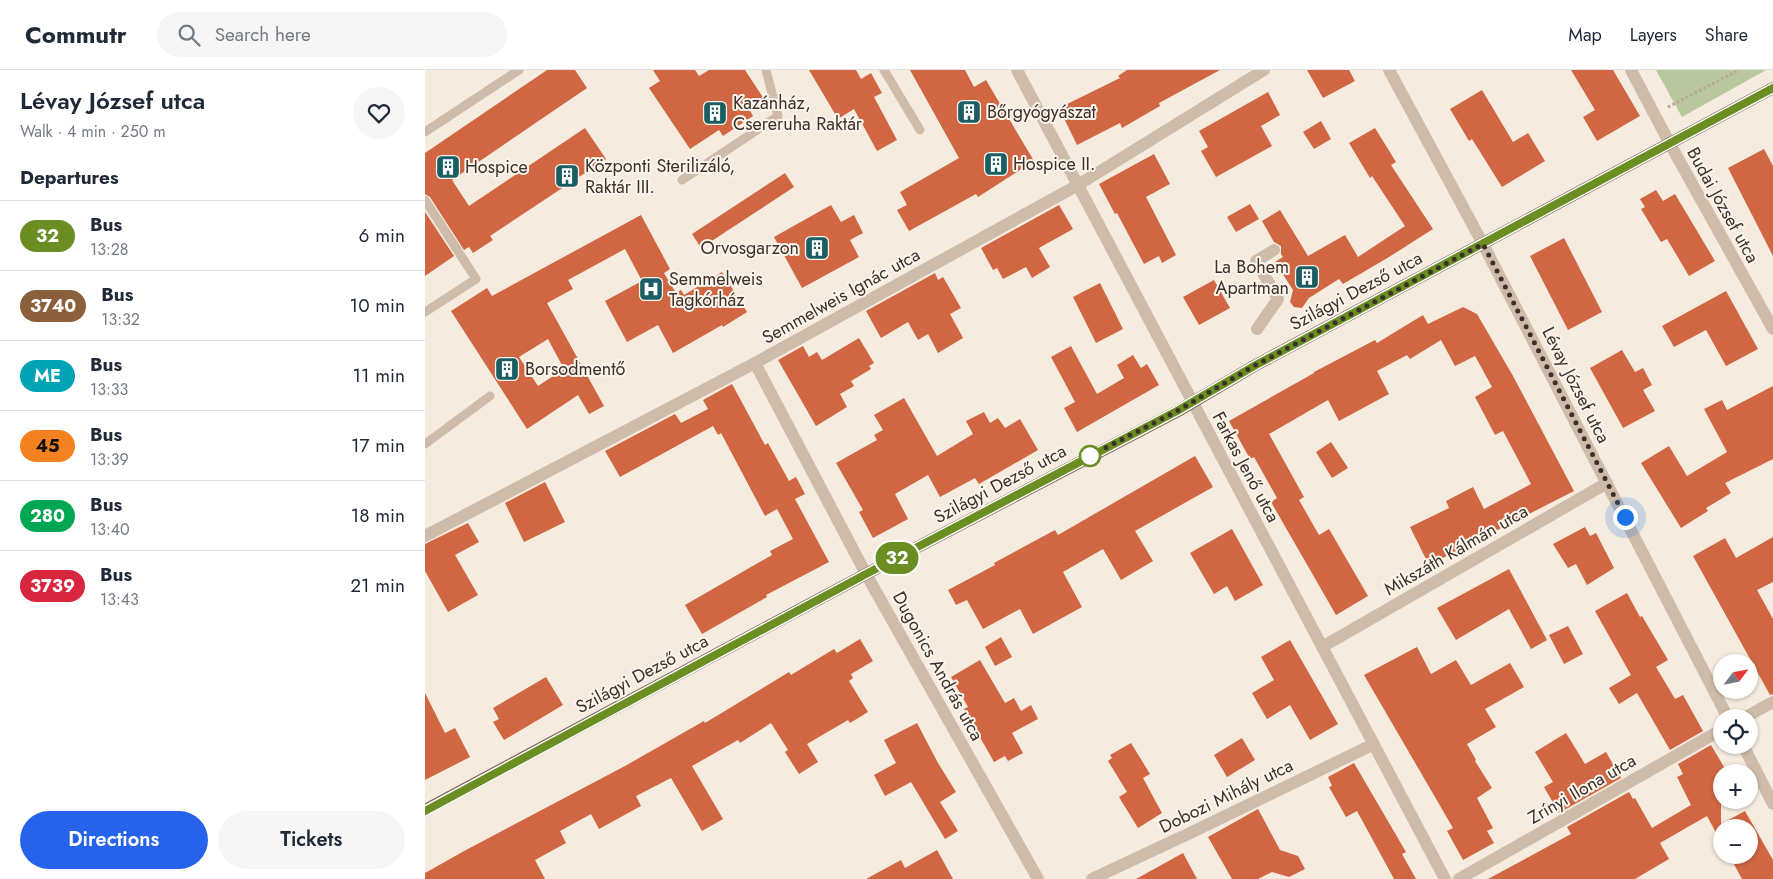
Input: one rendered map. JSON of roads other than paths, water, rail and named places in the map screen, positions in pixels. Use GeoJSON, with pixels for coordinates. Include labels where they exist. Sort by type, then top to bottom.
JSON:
{"type":"FeatureCollection","features":[{"type":"Feature","properties":{"kind":"main road","name":"Szilágyi Dezső utca"},"geometry":{"type":"LineString","coordinates":[[425,810],[1192,402],[1254,366],[1773,88]]}},
{"type":"Feature","properties":{"kind":"street","name":"Farkas Jenő utca"},"geometry":{"type":"LineString","coordinates":[[1017,70],[1445,879]]}},
{"type":"Feature","properties":{"kind":"street","name":"Semmelweis Ignác utca"},"geometry":{"type":"LineString","coordinates":[[425,536],[755,363],[1078,185],[1263,70]]}},
{"type":"Feature","properties":{"kind":"street","name":"Lévay József utca"},"geometry":{"type":"LineString","coordinates":[[1389,70],[1483,244],[1723,709]]}},
{"type":"Feature","properties":{"kind":"street","name":"Budai József utca"},"geometry":{"type":"LineString","coordinates":[[1631,70],[1773,329]]}},
{"type":"Feature","properties":{"kind":"street"},"geometry":{"type":"LineString","coordinates":[[1257,330],[1278,299],[1256,261],[1274,250]]}},
{"type":"Feature","properties":{"kind":"street"},"geometry":{"type":"LineString","coordinates":[[1271,308],[1285,299]]}},
{"type":"Feature","properties":{"kind":"street","name":"Dugonics András utca"},"geometry":{"type":"LineString","coordinates":[[755,363],[866,574],[1038,879]]}},
{"type":"Feature","properties":{"kind":"street","name":"Mikszáth Kálmán utca"},"geometry":{"type":"LineString","coordinates":[[1322,647],[1607,483]]}},
{"type":"Feature","properties":{"kind":"street"},"geometry":{"type":"LineString","coordinates":[[1758,710],[1773,702]]}},
{"type":"Feature","properties":{"kind":"street","name":"Zrínyi Ilona utca"},"geometry":{"type":"LineString","coordinates":[[1459,879],[1713,735]]}},
{"type":"Feature","properties":{"kind":"street","name":"Dobozi Mihály utca"},"geometry":{"type":"LineString","coordinates":[[1092,879],[1374,744]]}},
{"type":"Feature","properties":{"kind":"street"},"geometry":{"type":"LineString","coordinates":[[1748,754],[1773,804]]}},
{"type":"Feature","properties":{"kind":"lane"},"geometry":{"type":"LineString","coordinates":[[425,132],[519,70]]}},
{"type":"Feature","properties":{"kind":"lane"},"geometry":{"type":"LineString","coordinates":[[682,180],[778,116],[766,70]]}},
{"type":"Feature","properties":{"kind":"lane"},"geometry":{"type":"LineString","coordinates":[[884,70],[920,130]]}},
{"type":"Feature","properties":{"kind":"lane"},"geometry":{"type":"LineString","coordinates":[[425,200],[476,279],[425,312]]}},
{"type":"Feature","properties":{"kind":"lane"},"geometry":{"type":"LineString","coordinates":[[425,444],[490,396]]}},
{"type":"Feature","properties":{"kind":"place","name":"Bőrgyógyászat"},"geometry":{"type":"Point","coordinates":[969,112]}},
{"type":"Feature","properties":{"kind":"place","name":"Kazánház, Csereruha Raktár"},"geometry":{"type":"Point","coordinates":[715,113]}},
{"type":"Feature","properties":{"kind":"place","name":"Hospice II."},"geometry":{"type":"Point","coordinates":[996,164]}},
{"type":"Feature","properties":{"kind":"place","name":"Hospice"},"geometry":{"type":"Point","coordinates":[448,167]}},
{"type":"Feature","properties":{"kind":"place","name":"Központi Sterilizáló, Raktár III."},"geometry":{"type":"Point","coordinates":[567,176]}},
{"type":"Feature","properties":{"kind":"place","name":"Orvosgarzon"},"geometry":{"type":"Point","coordinates":[817,248]}},
{"type":"Feature","properties":{"kind":"place","name":"La Bohem Apartman"},"geometry":{"type":"Point","coordinates":[1307,277]}},
{"type":"Feature","properties":{"kind":"place","name":"Semmelweis Tagkórház"},"geometry":{"type":"Point","coordinates":[651,289]}},
{"type":"Feature","properties":{"kind":"place","name":"Borsodmentő"},"geometry":{"type":"Point","coordinates":[507,369]}}]}
